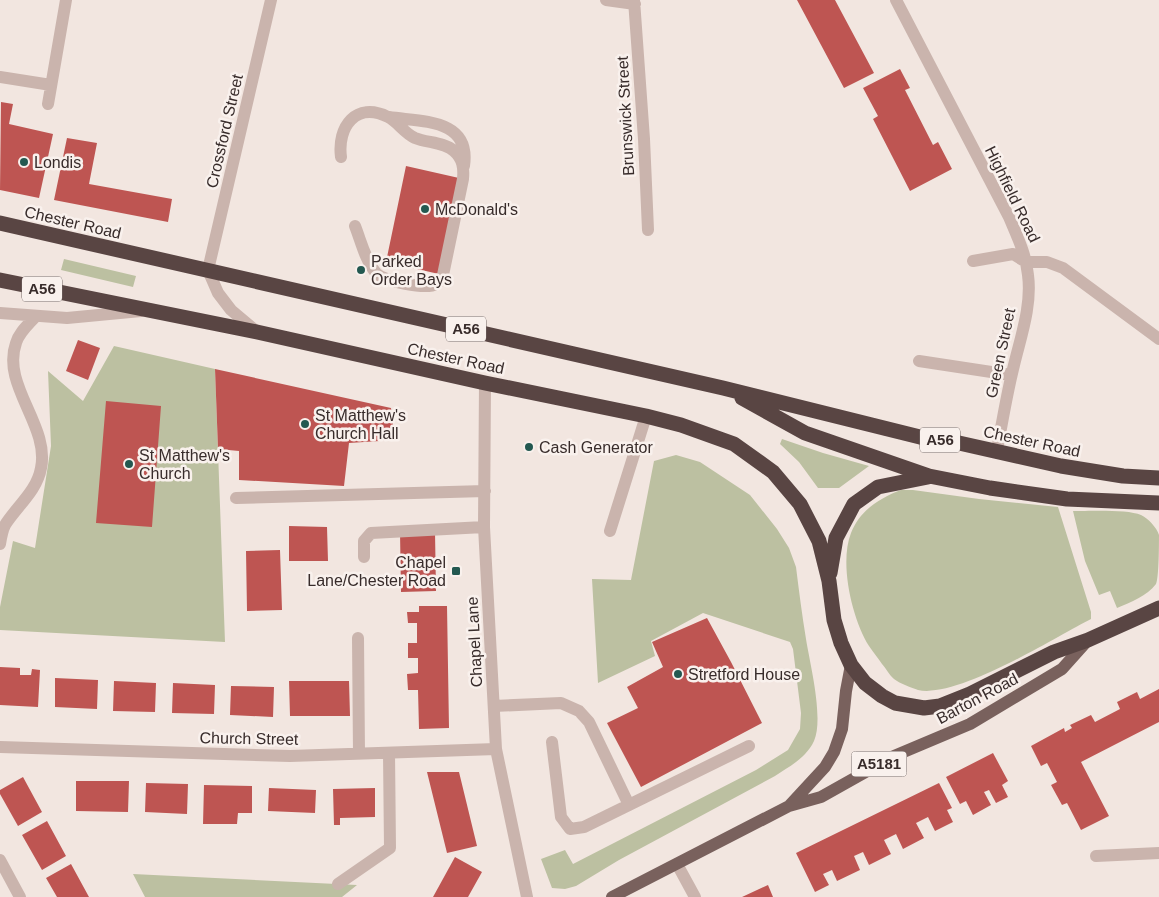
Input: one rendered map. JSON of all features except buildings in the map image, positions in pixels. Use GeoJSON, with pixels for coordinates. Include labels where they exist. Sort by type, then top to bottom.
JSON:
{"type":"FeatureCollection","features":[{"type":"Feature","properties":{"kind":"highway","name":"Chester Road"},"geometry":{"type":"LineString","coordinates":[[0,223],[723,388],[920,437],[997,451],[1061,466],[1123,476],[1159,478]]}},
{"type":"Feature","properties":{"kind":"highway","name":"Chester Road"},"geometry":{"type":"LineString","coordinates":[[0,280],[257,332],[485,383],[646,416],[682,425],[734,444],[773,472],[800,504],[819,541],[829,580],[834,620],[841,643],[851,665],[865,683],[895,703],[924,708],[940,706],[970,694],[1054,652],[1088,640],[1159,608]]}},
{"type":"Feature","properties":{"kind":"highway","name":"Chester Road"},"geometry":{"type":"LineString","coordinates":[[723,388],[805,433],[929,476],[990,488],[1067,499],[1158,505]]}},
{"type":"Feature","properties":{"kind":"highway","name":"Chester Road"},"geometry":{"type":"LineString","coordinates":[[829,580],[836,538],[854,504],[878,487],[929,476]]}},
{"type":"Feature","properties":{"kind":"main road","name":"Barton Road"},"geometry":{"type":"LineString","coordinates":[[612,897],[789,806],[821,797],[894,756],[970,724],[1062,668],[1088,640]]}},
{"type":"Feature","properties":{"kind":"main road","name":"Barton Road"},"geometry":{"type":"LineString","coordinates":[[789,806],[825,767],[834,752],[842,729],[851,665]]}},
{"type":"Feature","properties":{"kind":"street"},"geometry":{"type":"LineString","coordinates":[[48,104],[66,0]]}},
{"type":"Feature","properties":{"kind":"street","name":"Crossford Street"},"geometry":{"type":"LineString","coordinates":[[208,270],[271,0]]}},
{"type":"Feature","properties":{"kind":"street"},"geometry":{"type":"LineString","coordinates":[[606,0],[635,2]]}},
{"type":"Feature","properties":{"kind":"street","name":"Highfield Road"},"geometry":{"type":"LineString","coordinates":[[896,0],[1009,217],[1021,243],[1026,262],[1047,262],[1063,268],[1159,339]]}},
{"type":"Feature","properties":{"kind":"street","name":"Brunswick Street"},"geometry":{"type":"LineString","coordinates":[[635,2],[648,230]]}},
{"type":"Feature","properties":{"kind":"street"},"geometry":{"type":"LineString","coordinates":[[0,76],[52,85]]}},
{"type":"Feature","properties":{"kind":"street"},"geometry":{"type":"LineString","coordinates":[[341,157],[339,144],[344,128],[350,118],[360,113],[374,112],[389,117],[440,124],[449,128],[464,147],[464,168],[443,275],[436,285],[424,287],[380,277],[370,264],[355,226]]}},
{"type":"Feature","properties":{"kind":"street"},"geometry":{"type":"LineString","coordinates":[[389,117],[414,138],[446,146],[455,151],[464,168]]}},
{"type":"Feature","properties":{"kind":"street"},"geometry":{"type":"LineString","coordinates":[[972,261],[1013,254],[1026,262]]}},
{"type":"Feature","properties":{"kind":"street","name":"Green Street"},"geometry":{"type":"LineString","coordinates":[[997,451],[1027,308],[1029,276],[1026,262]]}},
{"type":"Feature","properties":{"kind":"street"},"geometry":{"type":"LineString","coordinates":[[208,270],[218,293],[231,310],[257,332]]}},
{"type":"Feature","properties":{"kind":"street"},"geometry":{"type":"LineString","coordinates":[[0,313],[66,318],[150,310]]}},
{"type":"Feature","properties":{"kind":"street"},"geometry":{"type":"LineString","coordinates":[[0,544],[4,527],[33,488],[42,468],[42,450],[38,434],[20,392],[13,356],[15,343],[20,334],[36,316]]}},
{"type":"Feature","properties":{"kind":"street"},"geometry":{"type":"LineString","coordinates":[[919,361],[1012,375]]}},
{"type":"Feature","properties":{"kind":"street","name":"Chapel Lane"},"geometry":{"type":"LineString","coordinates":[[485,383],[484,527],[496,750],[527,897]]}},
{"type":"Feature","properties":{"kind":"street"},"geometry":{"type":"LineString","coordinates":[[610,531],[646,416]]}},
{"type":"Feature","properties":{"kind":"street"},"geometry":{"type":"LineString","coordinates":[[236,498],[485,491]]}},
{"type":"Feature","properties":{"kind":"street"},"geometry":{"type":"LineString","coordinates":[[364,557],[364,541],[371,533],[484,527]]}},
{"type":"Feature","properties":{"kind":"street"},"geometry":{"type":"LineString","coordinates":[[358,638],[359,754]]}},
{"type":"Feature","properties":{"kind":"street"},"geometry":{"type":"LineString","coordinates":[[494,706],[561,703],[579,711],[589,722],[629,805]]}},
{"type":"Feature","properties":{"kind":"street"},"geometry":{"type":"LineString","coordinates":[[552,742],[561,817],[570,829],[584,827],[749,746]]}},
{"type":"Feature","properties":{"kind":"street","name":"Church Street"},"geometry":{"type":"LineString","coordinates":[[0,747],[290,756],[496,750]]}},
{"type":"Feature","properties":{"kind":"street"},"geometry":{"type":"LineString","coordinates":[[338,884],[390,848],[389,753]]}},
{"type":"Feature","properties":{"kind":"street"},"geometry":{"type":"LineString","coordinates":[[1096,856],[1159,853]]}},
{"type":"Feature","properties":{"kind":"street"},"geometry":{"type":"LineString","coordinates":[[0,860],[20,897]]}},
{"type":"Feature","properties":{"kind":"street"},"geometry":{"type":"LineString","coordinates":[[677,864],[695,897]]}},
{"type":"Feature","properties":{"kind":"green space"},"geometry":{"type":"Polygon","coordinates":[[[64,259],[136,276],[133,287],[61,270],[64,259]]]}},
{"type":"Feature","properties":{"kind":"green space"},"geometry":{"type":"Polygon","coordinates":[[[114,346],[215,369],[225,642],[0,630],[0,607],[13,541],[35,548],[51,446],[48,371],[83,401],[114,346]]]}},
{"type":"Feature","properties":{"kind":"green space"},"geometry":{"type":"Polygon","coordinates":[[[782,439],[869,466],[839,488],[818,488],[799,462],[780,444],[782,439]]]}},
{"type":"Feature","properties":{"kind":"green space"},"geometry":{"type":"Polygon","coordinates":[[[676,455],[700,462],[750,495],[777,529],[789,548],[796,567],[815,691],[818,719],[817,731],[814,741],[807,752],[775,776],[619,860],[576,886],[565,889],[552,888],[541,859],[565,850],[573,864],[756,770],[788,750],[800,729],[801,713],[793,649],[790,642],[703,613],[651,641],[655,656],[598,683],[592,579],[631,580],[654,461],[676,455]]]}},
{"type":"Feature","properties":{"kind":"green space"},"geometry":{"type":"Polygon","coordinates":[[[901,490],[1058,507],[1091,612],[1091,619],[1005,665],[956,685],[935,690],[918,690],[896,681],[869,646],[857,621],[849,591],[846,560],[851,533],[865,511],[878,501],[901,490]]]}},
{"type":"Feature","properties":{"kind":"green space"},"geometry":{"type":"Polygon","coordinates":[[[1073,511],[1127,512],[1144,516],[1159,535],[1159,560],[1156,584],[1148,592],[1117,608],[1110,591],[1099,595],[1085,561],[1073,511]]]}},
{"type":"Feature","properties":{"kind":"green space"},"geometry":{"type":"Polygon","coordinates":[[[133,874],[357,885],[342,897],[145,897],[133,874]]]}},
{"type":"Feature","properties":{"kind":"place","name":"Londis"},"geometry":{"type":"Point","coordinates":[24,162]}},
{"type":"Feature","properties":{"kind":"place","name":"McDonald's"},"geometry":{"type":"Point","coordinates":[425,209]}},
{"type":"Feature","properties":{"kind":"place","name":"Parked Order Bays"},"geometry":{"type":"Point","coordinates":[361,270]}},
{"type":"Feature","properties":{"kind":"place","name":"St Matthew's Church Hall"},"geometry":{"type":"Point","coordinates":[305,424]}},
{"type":"Feature","properties":{"kind":"place","name":"Cash Generator"},"geometry":{"type":"Point","coordinates":[529,447]}},
{"type":"Feature","properties":{"kind":"place","name":"St Matthew's Church"},"geometry":{"type":"Point","coordinates":[129,464]}},
{"type":"Feature","properties":{"kind":"place","name":"Chapel Lane/Chester Road"},"geometry":{"type":"Point","coordinates":[456,571]}},
{"type":"Feature","properties":{"kind":"place","name":"Stretford House"},"geometry":{"type":"Point","coordinates":[678,674]}}]}
